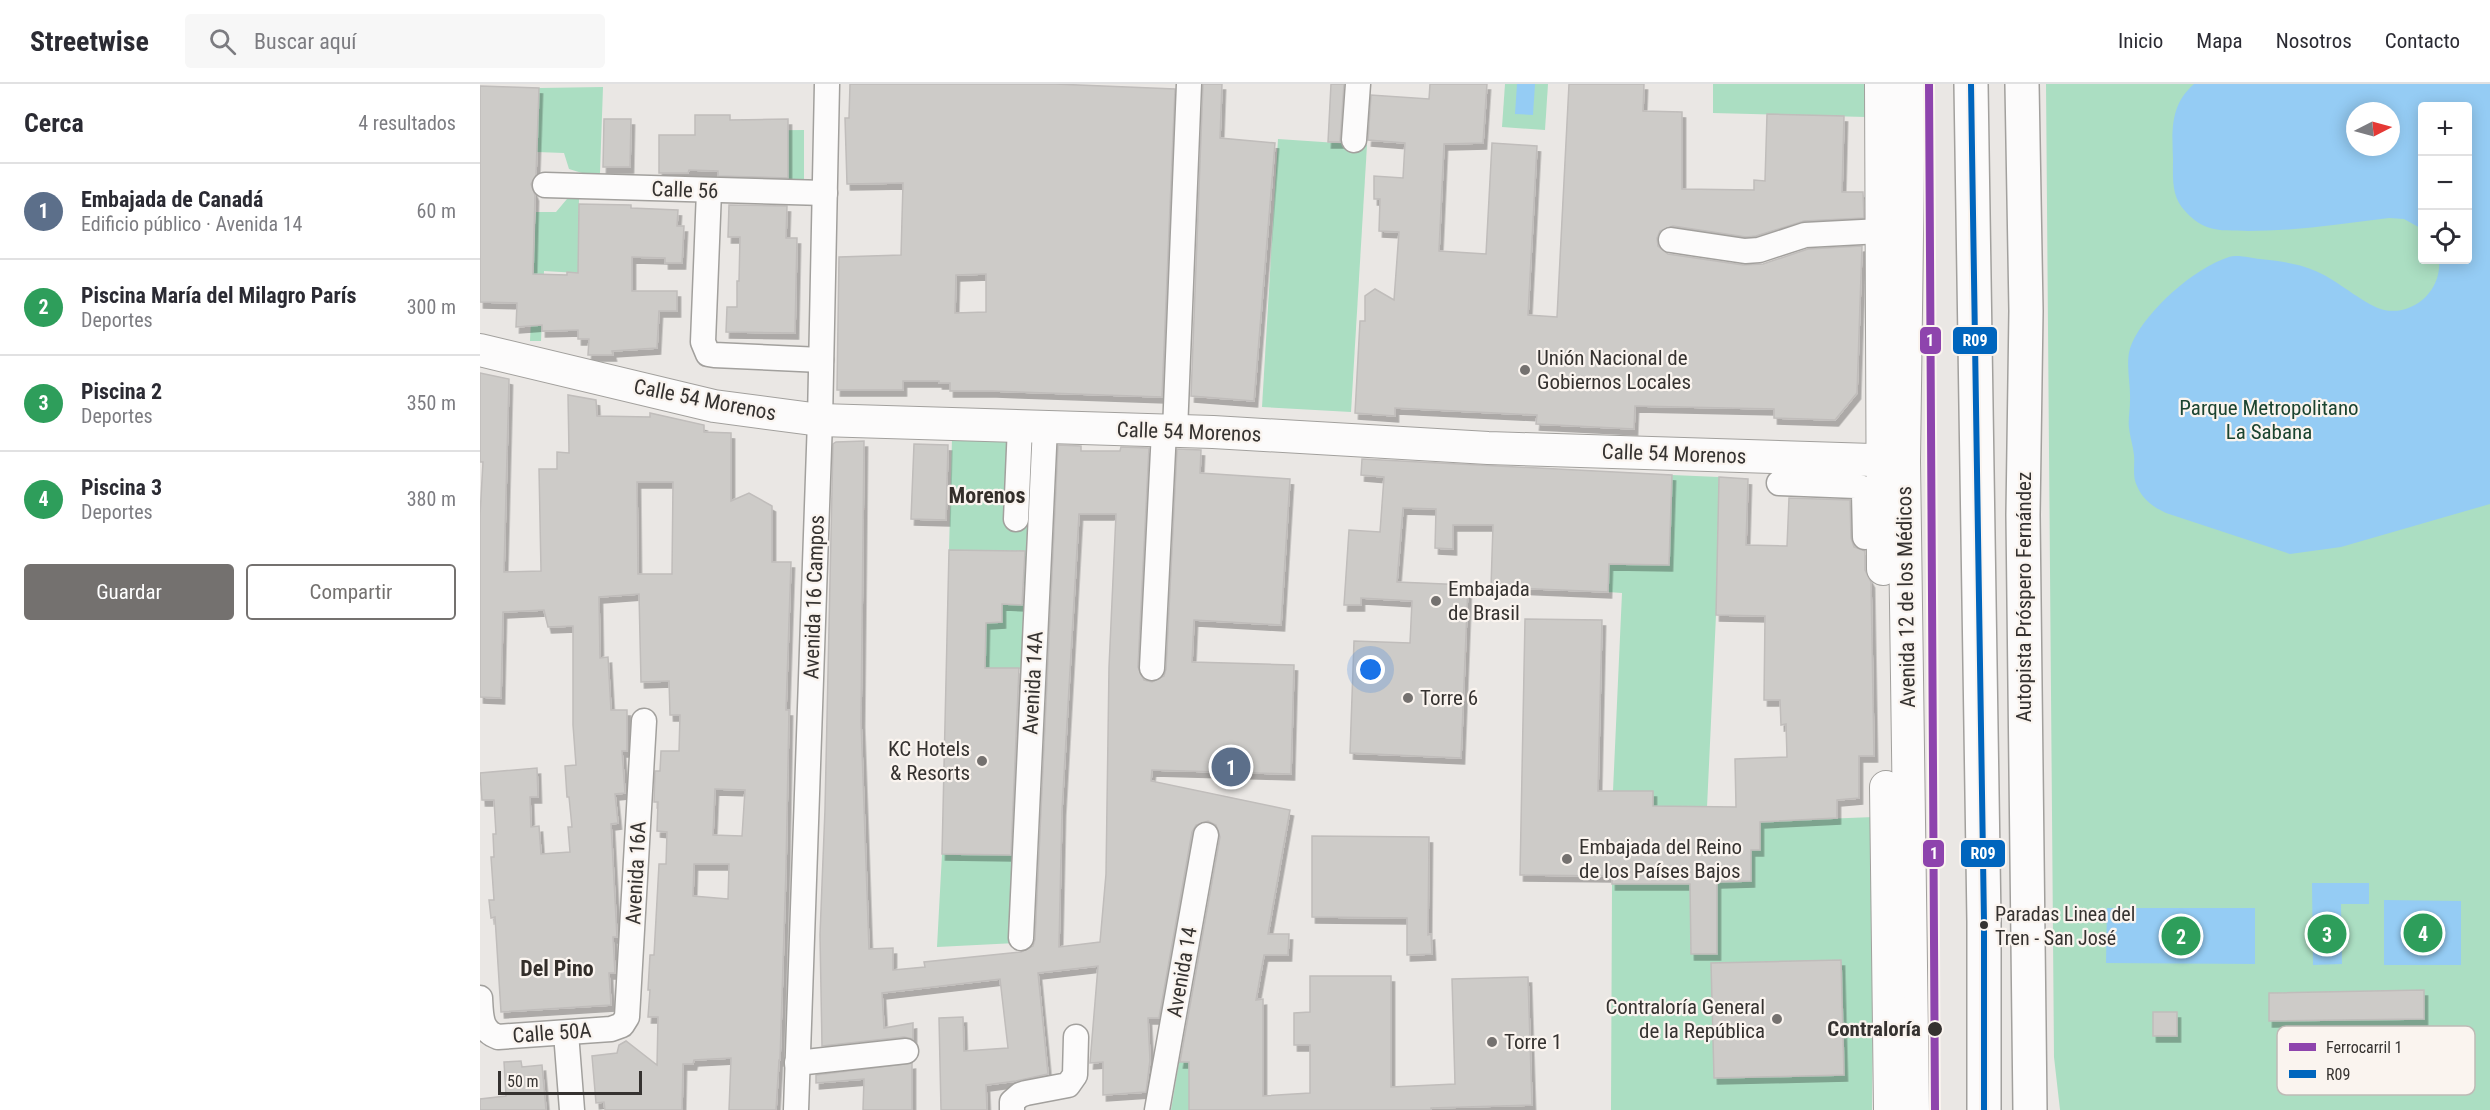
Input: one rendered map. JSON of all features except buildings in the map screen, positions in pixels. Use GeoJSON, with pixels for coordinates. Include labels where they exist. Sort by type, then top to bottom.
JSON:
{"type":"FeatureCollection","features":[{"type":"Feature","properties":{"kind":"highway","name":"Autopista Próspero Fernández"},"geometry":{"type":"LineString","coordinates":[[1971,84],[1984,910],[1984,1110]]}},
{"type":"Feature","properties":{"kind":"highway","name":"Autopista Próspero Fernández"},"geometry":{"type":"LineString","coordinates":[[2022,84],[2026,311],[2023,515],[2030,1110]]}},
{"type":"Feature","properties":{"kind":"highway"},"geometry":{"type":"LineString","coordinates":[[1983,1054],[1993,1086],[1994,1110]]}},
{"type":"Feature","properties":{"kind":"main road","name":"Avenida 12 de los Médicos"},"geometry":{"type":"LineString","coordinates":[[1881,84],[1881,231],[1893,461],[1913,1110]]}},
{"type":"Feature","properties":{"kind":"main road","name":"Avenida 12 de los Médicos"},"geometry":{"type":"LineString","coordinates":[[1890,1110],[1893,461],[1908,84]]}},
{"type":"Feature","properties":{"kind":"main road","name":"Calle 54 Morenos"},"geometry":{"type":"LineString","coordinates":[[480,350],[714,406],[820,420],[1169,431],[1488,448],[1893,461]]}},
{"type":"Feature","properties":{"kind":"street","name":"Avenida 16 Campos"},"geometry":{"type":"LineString","coordinates":[[796,1110],[820,420],[827,84]]}},
{"type":"Feature","properties":{"kind":"street"},"geometry":{"type":"LineString","coordinates":[[1152,668],[1169,431],[1188,84]]}},
{"type":"Feature","properties":{"kind":"street"},"geometry":{"type":"LineString","coordinates":[[1354,140],[1358,84]]}},
{"type":"Feature","properties":{"kind":"street","name":"Calle 56"},"geometry":{"type":"LineString","coordinates":[[545,185],[825,193]]}},
{"type":"Feature","properties":{"kind":"street"},"geometry":{"type":"LineString","coordinates":[[709,191],[703,342],[705,350],[708,354],[714,355],[821,360]]}},
{"type":"Feature","properties":{"kind":"street"},"geometry":{"type":"LineString","coordinates":[[1671,240],[1752,250],[1805,235],[1881,231]]}},
{"type":"Feature","properties":{"kind":"street"},"geometry":{"type":"LineString","coordinates":[[1016,519],[1033,427]]}},
{"type":"Feature","properties":{"kind":"street","name":"Avenida 14A"},"geometry":{"type":"LineString","coordinates":[[1021,938],[1033,427]]}},
{"type":"Feature","properties":{"kind":"street"},"geometry":{"type":"LineString","coordinates":[[1779,483],[1862,488],[1865,537]]}},
{"type":"Feature","properties":{"kind":"street","name":"Avenida 16A"},"geometry":{"type":"LineString","coordinates":[[622,1025],[630,1009],[644,720]]}},
{"type":"Feature","properties":{"kind":"street","name":"Avenida 14"},"geometry":{"type":"LineString","coordinates":[[1157,1110],[1206,835]]}},
{"type":"Feature","properties":{"kind":"street","name":"Calle 50A"},"geometry":{"type":"LineString","coordinates":[[480,998],[482,1022],[485,1029],[498,1037],[612,1029],[622,1025]]}},
{"type":"Feature","properties":{"kind":"street"},"geometry":{"type":"LineString","coordinates":[[566,1033],[572,1110]]}},
{"type":"Feature","properties":{"kind":"street"},"geometry":{"type":"LineString","coordinates":[[1012,1106],[1020,1095],[1068,1085],[1075,1075],[1076,1037]]}},
{"type":"Feature","properties":{"kind":"street"},"geometry":{"type":"LineString","coordinates":[[797,1063],[906,1051]]}},
{"type":"Feature","properties":{"kind":"green space"},"geometry":{"type":"Polygon","coordinates":[[[1505,84],[1548,84],[1545,130],[1502,127],[1505,84]]]}},
{"type":"Feature","properties":{"kind":"green space"},"geometry":{"type":"Polygon","coordinates":[[[1713,84],[1867,84],[1866,117],[1713,113],[1713,84]]]}},
{"type":"Feature","properties":{"kind":"green space","name":"Parque Metropolitano La Sabana"},"geometry":{"type":"Polygon","coordinates":[[[2046,84],[2490,84],[2490,1110],[2060,1110],[2054,1057],[2046,84]]]}},
{"type":"Feature","properties":{"kind":"green space"},"geometry":{"type":"Polygon","coordinates":[[[603,87],[600,173],[582,173],[569,169],[564,153],[537,152],[539,88],[603,87]]]}},
{"type":"Feature","properties":{"kind":"green space"},"geometry":{"type":"Polygon","coordinates":[[[804,130],[804,179],[788,179],[788,143],[718,131],[804,130]]]}},
{"type":"Feature","properties":{"kind":"green space"},"geometry":{"type":"Polygon","coordinates":[[[1278,139],[1367,145],[1351,412],[1262,407],[1278,139]]]}},
{"type":"Feature","properties":{"kind":"green space"},"geometry":{"type":"Polygon","coordinates":[[[579,197],[578,273],[544,271],[541,341],[530,341],[536,212],[556,212],[567,199],[579,197]]]}},
{"type":"Feature","properties":{"kind":"green space"},"geometry":{"type":"Polygon","coordinates":[[[952,438],[1038,442],[1016,943],[937,947],[942,854],[1017,855],[1021,669],[985,668],[986,623],[1001,622],[1002,604],[1024,604],[1025,552],[949,550],[952,438]]]}},
{"type":"Feature","properties":{"kind":"green space"},"geometry":{"type":"Polygon","coordinates":[[[1672,475],[1719,477],[1716,615],[1707,807],[1653,806],[1652,791],[1613,791],[1622,593],[1608,592],[1609,564],[1669,565],[1672,475]]]}},
{"type":"Feature","properties":{"kind":"green space"},"geometry":{"type":"Polygon","coordinates":[[[1874,817],[1872,1110],[1611,1110],[1612,884],[1690,884],[1691,954],[1716,954],[1717,882],[1751,880],[1750,822],[1874,817]]]}},
{"type":"Feature","properties":{"kind":"green space"},"geometry":{"type":"Polygon","coordinates":[[[1179,1062],[1189,1062],[1189,1110],[1171,1110],[1179,1062]]]}},
{"type":"Feature","properties":{"kind":"water"},"geometry":{"type":"Polygon","coordinates":[[[1517,84],[1535,84],[1533,115],[1515,114],[1517,84]]]}},
{"type":"Feature","properties":{"kind":"water"},"geometry":{"type":"Polygon","coordinates":[[[2194,84],[2490,84],[2490,504],[2341,547],[2290,554],[2166,513],[2145,499],[2135,478],[2129,428],[2128,364],[2130,350],[2139,330],[2149,317],[2187,280],[2215,262],[2232,256],[2276,261],[2300,265],[2315,271],[2377,308],[2395,311],[2406,309],[2424,298],[2436,281],[2439,264],[2472,264],[2472,102],[2418,102],[2418,227],[2404,219],[2389,218],[2266,231],[2212,229],[2187,214],[2180,205],[2173,180],[2173,128],[2180,100],[2194,84]]]}},
{"type":"Feature","properties":{"kind":"water"},"geometry":{"type":"Polygon","coordinates":[[[2312,883],[2369,883],[2369,904],[2341,904],[2342,964],[2313,965],[2312,883]]]}},
{"type":"Feature","properties":{"kind":"water"},"geometry":{"type":"Polygon","coordinates":[[[2384,900],[2461,901],[2461,965],[2384,965],[2384,900]]]}},
{"type":"Feature","properties":{"kind":"water"},"geometry":{"type":"Polygon","coordinates":[[[2107,908],[2255,908],[2255,964],[2106,963],[2107,908]]]}},
{"type":"Feature","properties":{"kind":"rail line","name":"1"},"geometry":{"type":"LineString","coordinates":[[1929,84],[1935,1110]]}},
{"type":"Feature","properties":{"kind":"transit line","name":"R09"},"geometry":{"type":"LineString","coordinates":[[1971,84],[1984,922],[1984,1110]]}},
{"type":"Feature","properties":{"kind":"place","name":"Unión Nacional de Gobiernos Locales"},"geometry":{"type":"Point","coordinates":[1525,370]}},
{"type":"Feature","properties":{"kind":"place","name":"Embajada de Brasil"},"geometry":{"type":"Point","coordinates":[1436,601]}},
{"type":"Feature","properties":{"kind":"place","name":"Torre 6"},"geometry":{"type":"Point","coordinates":[1408,698]}},
{"type":"Feature","properties":{"kind":"place","name":"KC Hotels & Resorts"},"geometry":{"type":"Point","coordinates":[982,761]}},
{"type":"Feature","properties":{"kind":"place","name":"Embajada de Canadá"},"geometry":{"type":"Point","coordinates":[1231,767]}},
{"type":"Feature","properties":{"kind":"place","name":"Embajada del Reino de los Países Bajos"},"geometry":{"type":"Point","coordinates":[1567,859]}},
{"type":"Feature","properties":{"kind":"place","name":"Paradas Linea del Tren - San José"},"geometry":{"type":"Point","coordinates":[1984,925]}},
{"type":"Feature","properties":{"kind":"place","name":"Piscina 3"},"geometry":{"type":"Point","coordinates":[2423,933]}},
{"type":"Feature","properties":{"kind":"place","name":"Piscina 2"},"geometry":{"type":"Point","coordinates":[2327,934]}},
{"type":"Feature","properties":{"kind":"place","name":"Piscina María del Milagro París"},"geometry":{"type":"Point","coordinates":[2181,936]}},
{"type":"Feature","properties":{"kind":"place","name":"Contraloría General de la República"},"geometry":{"type":"Point","coordinates":[1777,1019]}},
{"type":"Feature","properties":{"kind":"place","name":"Contraloría"},"geometry":{"type":"Point","coordinates":[1935,1029]}},
{"type":"Feature","properties":{"kind":"place","name":"Torre 1"},"geometry":{"type":"Point","coordinates":[1492,1042]}},
{"type":"Feature","properties":{"kind":"district","name":"Morenos"},"geometry":{"type":"Point","coordinates":[987,495]}},
{"type":"Feature","properties":{"kind":"district","name":"Del Pino"},"geometry":{"type":"Point","coordinates":[557,968]}}]}
